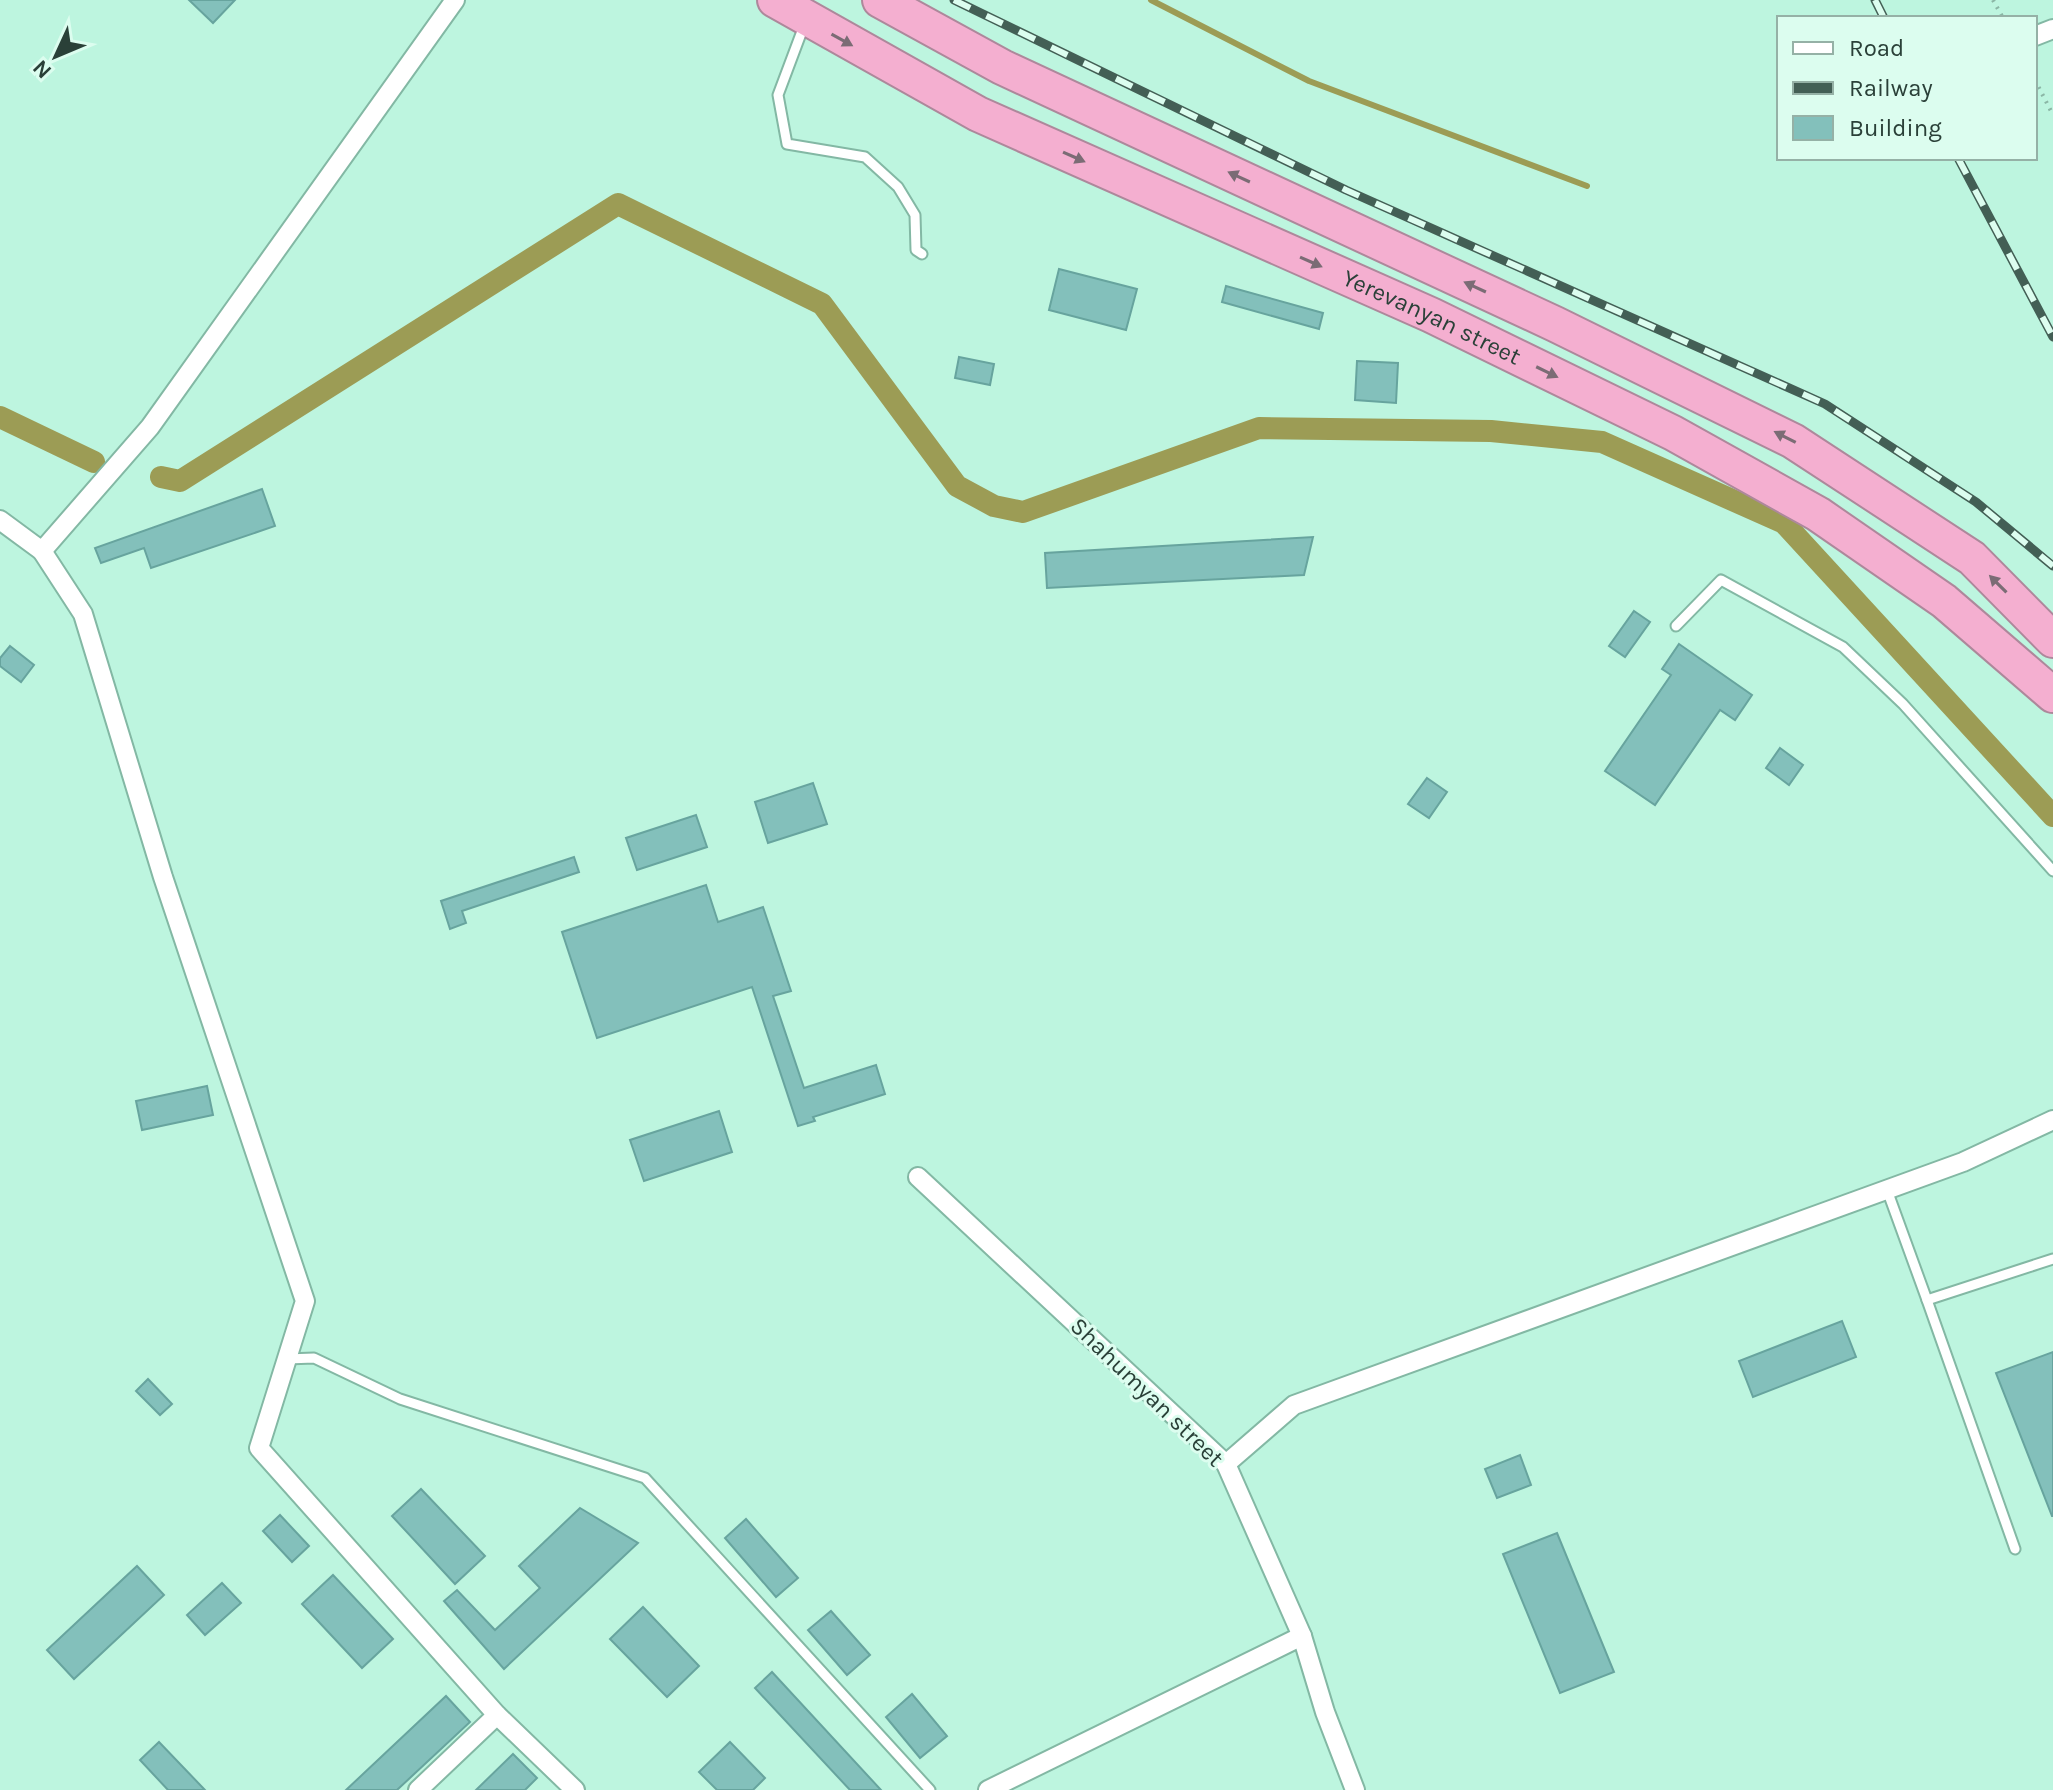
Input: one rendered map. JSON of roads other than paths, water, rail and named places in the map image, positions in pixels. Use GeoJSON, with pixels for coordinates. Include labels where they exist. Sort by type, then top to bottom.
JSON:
{"type":"FeatureCollection","features":[{"type":"Feature","properties":{"kind":"highway","name":"Yerevanyan street"},"geometry":{"type":"LineString","coordinates":[[775,0],[978,114],[1431,315],[1673,433],[1818,514],[1944,601],[2053,695]]}},
{"type":"Feature","properties":{"kind":"highway","name":"Yerevanyan street"},"geometry":{"type":"LineString","coordinates":[[880,0],[1002,67],[1555,324],[1793,441],[1972,558],[2053,640]]}},
{"type":"Feature","properties":{"kind":"street"},"geometry":{"type":"LineString","coordinates":[[42,551],[150,427],[455,0]]}},
{"type":"Feature","properties":{"kind":"street"},"geometry":{"type":"LineString","coordinates":[[0,520],[42,551],[83,614],[163,877],[305,1301],[259,1448],[497,1715],[575,1790]]}},
{"type":"Feature","properties":{"kind":"street"},"geometry":{"type":"LineString","coordinates":[[1226,1464],[1294,1405],[1963,1162],[2053,1120]]}},
{"type":"Feature","properties":{"kind":"street","name":"Shahumyan street"},"geometry":{"type":"LineString","coordinates":[[918,1177],[1226,1464],[1302,1636],[1325,1712],[1355,1790]]}},
{"type":"Feature","properties":{"kind":"street"},"geometry":{"type":"LineString","coordinates":[[988,1790],[1302,1636]]}},
{"type":"Feature","properties":{"kind":"street"},"geometry":{"type":"LineString","coordinates":[[418,1790],[497,1715]]}},
{"type":"Feature","properties":{"kind":"lane"},"geometry":{"type":"LineString","coordinates":[[806,20],[778,95],[787,144],[865,157],[898,187],[915,215],[916,250],[922,254]]}},
{"type":"Feature","properties":{"kind":"lane"},"geometry":{"type":"LineString","coordinates":[[1676,626],[1721,580],[1843,647],[1903,704],[2053,871]]}},
{"type":"Feature","properties":{"kind":"lane"},"geometry":{"type":"LineString","coordinates":[[1887,1190],[2015,1549]]}},
{"type":"Feature","properties":{"kind":"lane"},"geometry":{"type":"LineString","coordinates":[[1927,1300],[2053,1259]]}},
{"type":"Feature","properties":{"kind":"lane"},"geometry":{"type":"LineString","coordinates":[[287,1359],[314,1358],[400,1399],[645,1478],[930,1790]]}},
{"type":"Feature","properties":{"kind":"waterway"},"geometry":{"type":"LineString","coordinates":[[1151,0],[1309,81],[1587,186]]}},
{"type":"Feature","properties":{"kind":"waterway"},"geometry":{"type":"LineString","coordinates":[[161,477],[180,481],[618,204],[822,304],[957,486],[994,506],[1023,512],[1259,428],[1491,431],[1602,442],[1784,523],[2053,816]]}},
{"type":"Feature","properties":{"kind":"waterway"},"geometry":{"type":"LineString","coordinates":[[0,417],[94,462]]}},
{"type":"Feature","properties":{"kind":"railway"},"geometry":{"type":"LineString","coordinates":[[954,0],[1346,190],[1825,404],[1976,502],[2053,566]]}},
{"type":"Feature","properties":{"kind":"railway"},"geometry":{"type":"LineString","coordinates":[[1875,0],[1883,16]]}},
{"type":"Feature","properties":{"kind":"railway"},"geometry":{"type":"LineString","coordinates":[[1959,160],[2053,337]]}}]}
